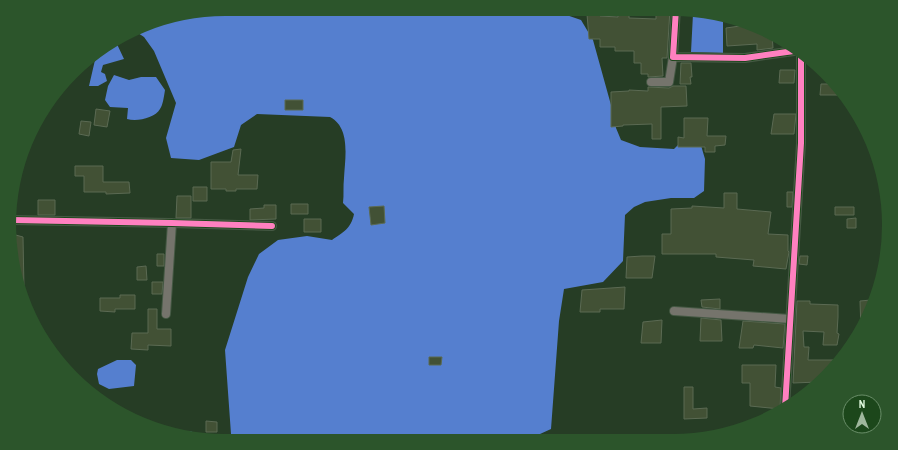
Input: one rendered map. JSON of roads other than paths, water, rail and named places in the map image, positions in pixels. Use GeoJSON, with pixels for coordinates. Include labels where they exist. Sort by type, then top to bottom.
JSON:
{"type":"FeatureCollection","features":[{"type":"Feature","properties":{"kind":"street"},"geometry":{"type":"LineString","coordinates":[[651,82],[669,82],[673,57],[676,16]]}},
{"type":"Feature","properties":{"kind":"street"},"geometry":{"type":"LineString","coordinates":[[673,57],[745,58],[790,52]]}},
{"type":"Feature","properties":{"kind":"street"},"geometry":{"type":"LineString","coordinates":[[785,401],[801,143],[801,60]]}},
{"type":"Feature","properties":{"kind":"street"},"geometry":{"type":"LineString","coordinates":[[16,220],[272,226]]}},
{"type":"Feature","properties":{"kind":"street"},"geometry":{"type":"LineString","coordinates":[[166,314],[172,223]]}},
{"type":"Feature","properties":{"kind":"street"},"geometry":{"type":"LineString","coordinates":[[674,311],[790,319]]}},
{"type":"Feature","properties":{"kind":"water"},"geometry":{"type":"Polygon","coordinates":[[[211,16],[569,16],[581,20],[593,40],[616,128],[621,140],[640,147],[674,149],[690,133],[700,142],[705,159],[704,191],[694,198],[671,198],[645,202],[634,207],[625,215],[623,261],[603,282],[564,289],[559,321],[551,429],[540,434],[231,434],[225,350],[248,277],[259,254],[278,240],[307,236],[332,240],[349,227],[354,214],[343,203],[346,153],[344,136],[337,122],[330,117],[257,114],[241,125],[234,147],[199,160],[171,158],[166,138],[176,103],[154,51],[144,37],[140,34],[158,27],[184,20],[211,16]]]}},
{"type":"Feature","properties":{"kind":"water"},"geometry":{"type":"Polygon","coordinates":[[[693,17],[723,22],[723,53],[691,52],[693,17]]]}},
{"type":"Feature","properties":{"kind":"water"},"geometry":{"type":"Polygon","coordinates":[[[118,45],[124,59],[103,65],[101,72],[105,74],[107,81],[98,86],[89,86],[95,62],[118,45]]]}},
{"type":"Feature","properties":{"kind":"water"},"geometry":{"type":"Polygon","coordinates":[[[114,75],[129,80],[141,77],[156,77],[165,90],[162,105],[158,112],[150,117],[131,120],[127,119],[128,108],[110,107],[105,100],[108,86],[114,75]]]}},
{"type":"Feature","properties":{"kind":"water"},"geometry":{"type":"Polygon","coordinates":[[[117,360],[131,360],[136,365],[134,386],[109,389],[99,384],[97,374],[98,369],[117,360]]]}}]}
